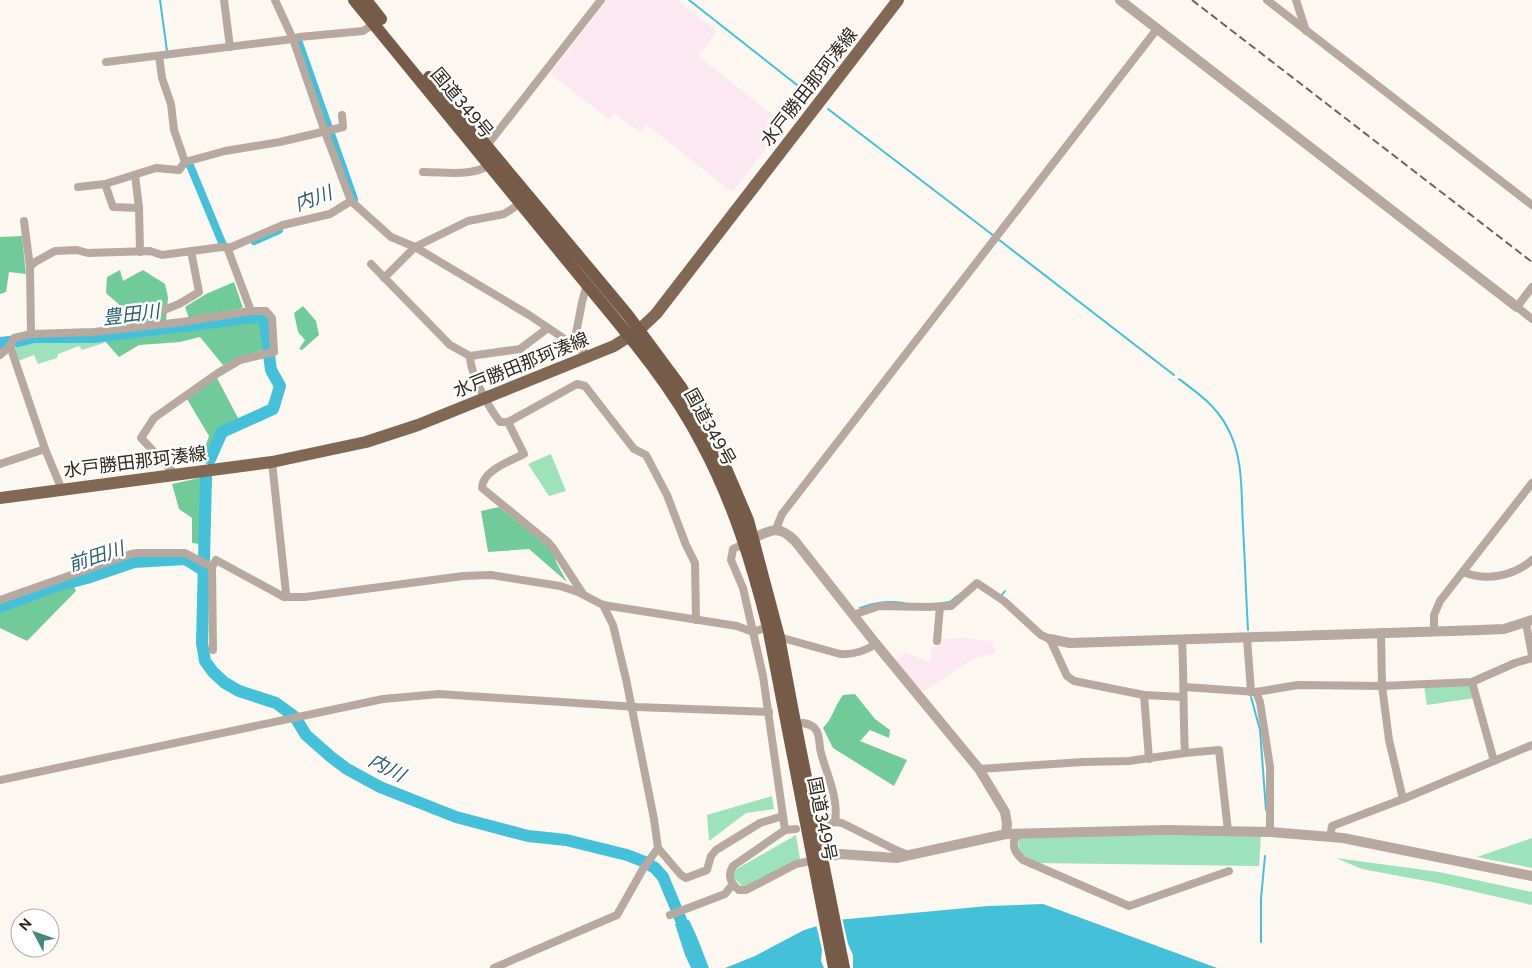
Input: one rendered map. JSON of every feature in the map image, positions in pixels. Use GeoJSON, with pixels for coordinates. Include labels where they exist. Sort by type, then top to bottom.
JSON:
{"type":"FeatureCollection","features":[{"type":"Feature","properties":{"kind":"highway","name":"国道349号"},"geometry":{"type":"LineString","coordinates":[[354,0],[378,22],[634,334],[702,443],[749,541],[780,637],[817,860]]}},
{"type":"Feature","properties":{"kind":"highway","name":"国道349号"},"geometry":{"type":"LineString","coordinates":[[366,0],[378,22]]}},
{"type":"Feature","properties":{"kind":"highway","name":"国道349号"},"geometry":{"type":"LineString","coordinates":[[484,150],[490,165],[525,200],[587,284],[634,334]]}},
{"type":"Feature","properties":{"kind":"highway","name":"国道349号"},"geometry":{"type":"LineString","coordinates":[[749,541],[817,860],[834,968]]}},
{"type":"Feature","properties":{"kind":"highway","name":"国道349号"},"geometry":{"type":"LineString","coordinates":[[820,876],[844,968]]}},
{"type":"Feature","properties":{"kind":"main road","name":"水戸勝田那珂湊線"},"geometry":{"type":"LineString","coordinates":[[0,498],[272,462],[366,442],[418,424],[614,346],[634,334],[660,309],[898,0]]}},
{"type":"Feature","properties":{"kind":"street"},"geometry":{"type":"LineString","coordinates":[[224,0],[230,47]]}},
{"type":"Feature","properties":{"kind":"street"},"geometry":{"type":"LineString","coordinates":[[275,0],[293,39],[328,131],[351,201],[391,237],[415,247],[574,344],[590,356]]}},
{"type":"Feature","properties":{"kind":"street"},"geometry":{"type":"LineString","coordinates":[[484,150],[602,0]]}},
{"type":"Feature","properties":{"kind":"street"},"geometry":{"type":"LineString","coordinates":[[1120,0],[1532,319]]}},
{"type":"Feature","properties":{"kind":"street"},"geometry":{"type":"LineString","coordinates":[[1267,0],[1532,205]]}},
{"type":"Feature","properties":{"kind":"street"},"geometry":{"type":"LineString","coordinates":[[1296,0],[1306,31]]}},
{"type":"Feature","properties":{"kind":"street"},"geometry":{"type":"LineString","coordinates":[[106,62],[299,37],[363,31],[378,22]]}},
{"type":"Feature","properties":{"kind":"street"},"geometry":{"type":"LineString","coordinates":[[776,529],[782,514],[1157,29]]}},
{"type":"Feature","properties":{"kind":"street"},"geometry":{"type":"LineString","coordinates":[[159,56],[162,78],[172,104],[174,130],[185,162]]}},
{"type":"Feature","properties":{"kind":"street"},"geometry":{"type":"LineString","coordinates":[[78,187],[105,184],[156,168],[179,170],[185,162],[224,151],[280,142],[343,127],[342,115]]}},
{"type":"Feature","properties":{"kind":"street"},"geometry":{"type":"LineString","coordinates":[[423,172],[470,173],[480,171],[490,165]]}},
{"type":"Feature","properties":{"kind":"street"},"geometry":{"type":"LineString","coordinates":[[135,175],[139,208],[140,252]]}},
{"type":"Feature","properties":{"kind":"street"},"geometry":{"type":"LineString","coordinates":[[105,184],[113,207],[139,208]]}},
{"type":"Feature","properties":{"kind":"street"},"geometry":{"type":"LineString","coordinates":[[384,278],[415,247],[468,221],[504,214],[525,200]]}},
{"type":"Feature","properties":{"kind":"street"},"geometry":{"type":"LineString","coordinates":[[30,267],[35,262],[56,251],[77,250],[88,253],[150,252],[162,254],[227,247],[283,225],[330,214],[351,201]]}},
{"type":"Feature","properties":{"kind":"street"},"geometry":{"type":"LineString","coordinates":[[24,221],[30,267],[31,334]]}},
{"type":"Feature","properties":{"kind":"street"},"geometry":{"type":"LineString","coordinates":[[227,247],[251,311]]}},
{"type":"Feature","properties":{"kind":"street"},"geometry":{"type":"LineString","coordinates":[[137,327],[144,318],[178,304],[199,292],[191,251]]}},
{"type":"Feature","properties":{"kind":"street"},"geometry":{"type":"LineString","coordinates":[[371,264],[450,345],[470,356],[520,349],[548,328]]}},
{"type":"Feature","properties":{"kind":"street"},"geometry":{"type":"LineString","coordinates":[[574,344],[587,284]]}},
{"type":"Feature","properties":{"kind":"street"},"geometry":{"type":"LineString","coordinates":[[1517,307],[1532,287]]}},
{"type":"Feature","properties":{"kind":"street"},"geometry":{"type":"LineString","coordinates":[[0,355],[10,346],[14,338],[31,334],[94,332],[251,311],[266,311],[272,318],[274,352],[240,360],[218,373],[154,418],[140,438],[176,475]]}},
{"type":"Feature","properties":{"kind":"street"},"geometry":{"type":"LineString","coordinates":[[10,346],[44,449],[62,490]]}},
{"type":"Feature","properties":{"kind":"street"},"geometry":{"type":"LineString","coordinates":[[470,356],[470,364],[492,412],[500,422],[508,422],[577,384],[586,386],[634,449],[646,455],[667,495],[695,563],[696,620]]}},
{"type":"Feature","properties":{"kind":"street"},"geometry":{"type":"LineString","coordinates":[[508,422],[524,454],[486,474],[482,482],[482,488],[548,542],[585,596]]}},
{"type":"Feature","properties":{"kind":"street"},"geometry":{"type":"LineString","coordinates":[[0,464],[44,449]]}},
{"type":"Feature","properties":{"kind":"street"},"geometry":{"type":"LineString","coordinates":[[272,462],[286,593],[284,597]]}},
{"type":"Feature","properties":{"kind":"street"},"geometry":{"type":"LineString","coordinates":[[1434,631],[1433,622],[1436,608],[1532,483]]}},
{"type":"Feature","properties":{"kind":"street"},"geometry":{"type":"LineString","coordinates":[[786,830],[763,676],[743,588],[731,560],[733,550],[770,530],[776,529],[782,530],[794,541],[979,769],[1005,812],[1012,834],[1013,847],[1023,860],[1129,906],[1228,871]]}},
{"type":"Feature","properties":{"kind":"street"},"geometry":{"type":"LineString","coordinates":[[0,600],[138,553],[185,553],[210,566]]}},
{"type":"Feature","properties":{"kind":"street"},"geometry":{"type":"LineString","coordinates":[[212,650],[210,566],[216,560],[284,597],[346,592],[463,576],[491,575],[560,586],[578,592],[603,605],[737,626],[752,632],[768,626]]}},
{"type":"Feature","properties":{"kind":"street"},"geometry":{"type":"LineString","coordinates":[[1462,572],[1477,576],[1493,576],[1516,570],[1532,560]]}},
{"type":"Feature","properties":{"kind":"street"},"geometry":{"type":"LineString","coordinates":[[853,615],[879,606],[951,606],[977,583],[1004,601],[1042,635],[1050,639],[1070,643],[1504,629],[1529,621],[1532,657],[1472,682],[1382,686],[1298,685],[1254,692],[1184,687]]}},
{"type":"Feature","properties":{"kind":"street"},"geometry":{"type":"LineString","coordinates":[[603,605],[613,625],[632,706],[658,848],[686,878],[707,870],[711,856],[716,850],[735,837],[760,823],[783,816]]}},
{"type":"Feature","properties":{"kind":"street"},"geometry":{"type":"LineString","coordinates":[[937,641],[940,606]]}},
{"type":"Feature","properties":{"kind":"street"},"geometry":{"type":"LineString","coordinates":[[1381,632],[1382,686],[1389,740],[1403,799]]}},
{"type":"Feature","properties":{"kind":"street"},"geometry":{"type":"LineString","coordinates":[[780,637],[840,654],[850,655],[860,653],[876,644]]}},
{"type":"Feature","properties":{"kind":"street"},"geometry":{"type":"LineString","coordinates":[[1247,638],[1254,692],[1260,702],[1270,767],[1270,832]]}},
{"type":"Feature","properties":{"kind":"street"},"geometry":{"type":"LineString","coordinates":[[1050,639],[1067,676],[1074,681],[1144,695],[1183,697]]}},
{"type":"Feature","properties":{"kind":"street"},"geometry":{"type":"LineString","coordinates":[[1182,640],[1185,753]]}},
{"type":"Feature","properties":{"kind":"street"},"geometry":{"type":"LineString","coordinates":[[1472,682],[1494,760]]}},
{"type":"Feature","properties":{"kind":"street"},"geometry":{"type":"LineString","coordinates":[[0,780],[383,700],[439,694],[769,712]]}},
{"type":"Feature","properties":{"kind":"street"},"geometry":{"type":"LineString","coordinates":[[1144,695],[1150,758]]}},
{"type":"Feature","properties":{"kind":"street"},"geometry":{"type":"LineString","coordinates":[[803,723],[810,724],[817,730],[820,751],[830,781],[836,813],[835,822]]}},
{"type":"Feature","properties":{"kind":"street"},"geometry":{"type":"LineString","coordinates":[[1330,837],[1332,826],[1403,799],[1531,745],[1532,755]]}},
{"type":"Feature","properties":{"kind":"street"},"geometry":{"type":"LineString","coordinates":[[979,769],[1083,762],[1129,762],[1185,753],[1219,750],[1228,831]]}},
{"type":"Feature","properties":{"kind":"street"},"geometry":{"type":"LineString","coordinates":[[825,824],[835,822],[850,826],[908,855]]}},
{"type":"Feature","properties":{"kind":"street"},"geometry":{"type":"LineString","coordinates":[[796,829],[786,830],[733,866],[729,877],[733,884],[740,890],[746,890],[796,864],[840,854],[896,858],[1012,834],[1228,831],[1270,832],[1343,838],[1532,876]]}},
{"type":"Feature","properties":{"kind":"street"},"geometry":{"type":"LineString","coordinates":[[494,968],[617,915],[643,869],[658,848]]}},
{"type":"Feature","properties":{"kind":"street"},"geometry":{"type":"LineString","coordinates":[[670,915],[725,894],[733,884]]}},
{"type":"Feature","properties":{"kind":"shaded area"},"geometry":{"type":"Polygon","coordinates":[[[607,0],[677,0],[717,31],[698,56],[785,125],[732,192],[646,124],[640,132],[615,114],[609,119],[550,74],[607,0]]]}},
{"type":"Feature","properties":{"kind":"shaded area"},"geometry":{"type":"Polygon","coordinates":[[[965,638],[991,641],[996,653],[973,659],[923,692],[896,660],[905,653],[931,662],[931,647],[939,646],[940,639],[965,638]]]}},
{"type":"Feature","properties":{"kind":"green space"},"geometry":{"type":"Polygon","coordinates":[[[22,236],[26,274],[9,272],[6,292],[0,294],[0,237],[22,236]]]}},
{"type":"Feature","properties":{"kind":"green space"},"geometry":{"type":"Polygon","coordinates":[[[120,270],[123,281],[143,270],[165,284],[168,297],[166,321],[101,329],[110,313],[123,308],[106,293],[107,277],[120,270]]]}},
{"type":"Feature","properties":{"kind":"green space"},"geometry":{"type":"Polygon","coordinates":[[[234,282],[243,308],[189,318],[185,307],[206,294],[234,282]]]}},
{"type":"Feature","properties":{"kind":"green space"},"geometry":{"type":"Polygon","coordinates":[[[303,306],[316,321],[319,335],[302,350],[299,349],[305,340],[298,332],[294,313],[303,306]]]}},
{"type":"Feature","properties":{"kind":"green space"},"geometry":{"type":"Polygon","coordinates":[[[261,320],[264,350],[242,356],[223,365],[200,337],[180,342],[139,345],[119,357],[103,339],[261,320]]]}},
{"type":"Feature","properties":{"kind":"green space"},"geometry":{"type":"Polygon","coordinates":[[[33,339],[101,340],[104,343],[82,350],[79,346],[58,354],[57,358],[38,364],[34,355],[18,361],[14,343],[33,339]]]}},
{"type":"Feature","properties":{"kind":"green space"},"geometry":{"type":"Polygon","coordinates":[[[217,378],[239,420],[220,431],[207,459],[201,460],[209,436],[187,399],[217,378]]]}},
{"type":"Feature","properties":{"kind":"green space"},"geometry":{"type":"Polygon","coordinates":[[[551,454],[566,491],[549,496],[528,464],[551,454]]]}},
{"type":"Feature","properties":{"kind":"green space"},"geometry":{"type":"Polygon","coordinates":[[[204,477],[200,544],[192,543],[192,518],[179,509],[172,484],[204,477]]]}},
{"type":"Feature","properties":{"kind":"green space"},"geometry":{"type":"Polygon","coordinates":[[[499,507],[553,551],[556,562],[567,582],[529,549],[488,552],[481,511],[499,507]]]}},
{"type":"Feature","properties":{"kind":"green space"},"geometry":{"type":"Polygon","coordinates":[[[73,585],[76,591],[27,641],[0,628],[0,610],[73,585]]]}},
{"type":"Feature","properties":{"kind":"green space"},"geometry":{"type":"Polygon","coordinates":[[[1470,685],[1475,698],[1427,705],[1424,686],[1470,685]]]}},
{"type":"Feature","properties":{"kind":"green space"},"geometry":{"type":"Polygon","coordinates":[[[855,694],[875,719],[890,730],[889,738],[870,730],[860,741],[907,760],[894,786],[833,748],[823,728],[843,695],[855,694]]]}},
{"type":"Feature","properties":{"kind":"green space"},"geometry":{"type":"Polygon","coordinates":[[[772,796],[774,809],[746,813],[709,841],[707,815],[772,796]]]}},
{"type":"Feature","properties":{"kind":"green space"},"geometry":{"type":"Polygon","coordinates":[[[796,835],[800,859],[750,886],[742,886],[733,877],[735,870],[796,835]]]}},
{"type":"Feature","properties":{"kind":"green space"},"geometry":{"type":"Polygon","coordinates":[[[1261,835],[1259,866],[1038,863],[1019,853],[1018,836],[1261,835]]]}},
{"type":"Feature","properties":{"kind":"green space"},"geometry":{"type":"Polygon","coordinates":[[[1532,838],[1532,868],[1477,857],[1532,838]]]}},
{"type":"Feature","properties":{"kind":"green space"},"geometry":{"type":"Polygon","coordinates":[[[1336,858],[1439,872],[1532,892],[1532,905],[1437,883],[1362,869],[1336,858]]]}},
{"type":"Feature","properties":{"kind":"water"},"geometry":{"type":"Polygon","coordinates":[[[1043,904],[1217,968],[725,968],[755,956],[804,930],[837,920],[988,906],[1043,904]]]}},
{"type":"Feature","properties":{"kind":"water"},"geometry":{"type":"Polygon","coordinates":[[[689,920],[709,968],[691,968],[685,955],[675,924],[689,920]]]}},
{"type":"Feature","properties":{"kind":"pier"},"geometry":{"type":"Polygon","coordinates":[[[836,917],[842,917],[848,944],[853,955],[853,968],[824,968],[821,961],[822,950],[816,924],[836,917]]]}},
{"type":"Feature","properties":{"kind":"waterway"},"geometry":{"type":"LineString","coordinates":[[160,0],[167,51]]}},
{"type":"Feature","properties":{"kind":"waterway"},"geometry":{"type":"LineString","coordinates":[[689,0],[811,96]]}},
{"type":"Feature","properties":{"kind":"waterway"},"geometry":{"type":"LineString","coordinates":[[298,40],[354,199]]}},
{"type":"Feature","properties":{"kind":"waterway"},"geometry":{"type":"LineString","coordinates":[[828,109],[994,236]]}},
{"type":"Feature","properties":{"kind":"waterway"},"geometry":{"type":"LineString","coordinates":[[189,163],[223,245]]}},
{"type":"Feature","properties":{"kind":"waterway"},"geometry":{"type":"LineString","coordinates":[[254,241],[279,230]]}},
{"type":"Feature","properties":{"kind":"waterway"},"geometry":{"type":"LineString","coordinates":[[998,239],[1174,375]]}},
{"type":"Feature","properties":{"kind":"waterway","name":"豊田川"},"geometry":{"type":"LineString","coordinates":[[249,313],[251,318]]}},
{"type":"Feature","properties":{"kind":"waterway","name":"豊田川"},"geometry":{"type":"LineString","coordinates":[[18,341],[34,337],[94,337],[264,316],[269,352]]}},
{"type":"Feature","properties":{"kind":"waterway","name":"豊田川"},"geometry":{"type":"LineString","coordinates":[[0,343],[9,342]]}},
{"type":"Feature","properties":{"kind":"waterway","name":"内川"},"geometry":{"type":"LineString","coordinates":[[210,459],[222,432],[273,409],[280,386],[271,370],[269,355]]}},
{"type":"Feature","properties":{"kind":"waterway"},"geometry":{"type":"LineString","coordinates":[[1179,379],[1200,395],[1223,419],[1236,451],[1242,489],[1248,630]]}},
{"type":"Feature","properties":{"kind":"waterway","name":"内川"},"geometry":{"type":"LineString","coordinates":[[206,477],[202,643],[205,661],[213,672],[225,683],[239,691],[276,703],[295,717],[306,735],[331,757],[347,769],[380,787],[456,817],[528,836],[566,840],[627,855],[655,868],[663,877],[701,968]]}},
{"type":"Feature","properties":{"kind":"waterway","name":"前田川"},"geometry":{"type":"LineString","coordinates":[[0,607],[56,586],[134,562],[185,559],[203,570]]}},
{"type":"Feature","properties":{"kind":"waterway"},"geometry":{"type":"LineString","coordinates":[[1002,595],[1005,591]]}},
{"type":"Feature","properties":{"kind":"waterway"},"geometry":{"type":"LineString","coordinates":[[943,603],[950,602],[957,596]]}},
{"type":"Feature","properties":{"kind":"waterway"},"geometry":{"type":"LineString","coordinates":[[860,608],[871,604],[904,603]]}},
{"type":"Feature","properties":{"kind":"waterway"},"geometry":{"type":"LineString","coordinates":[[1251,697],[1260,730],[1266,810]]}},
{"type":"Feature","properties":{"kind":"waterway"},"geometry":{"type":"LineString","coordinates":[[1261,942],[1261,899],[1265,856]]}},
{"type":"Feature","properties":{"kind":"railway"},"geometry":{"type":"LineString","coordinates":[[1192,0],[1532,262]]}}]}
